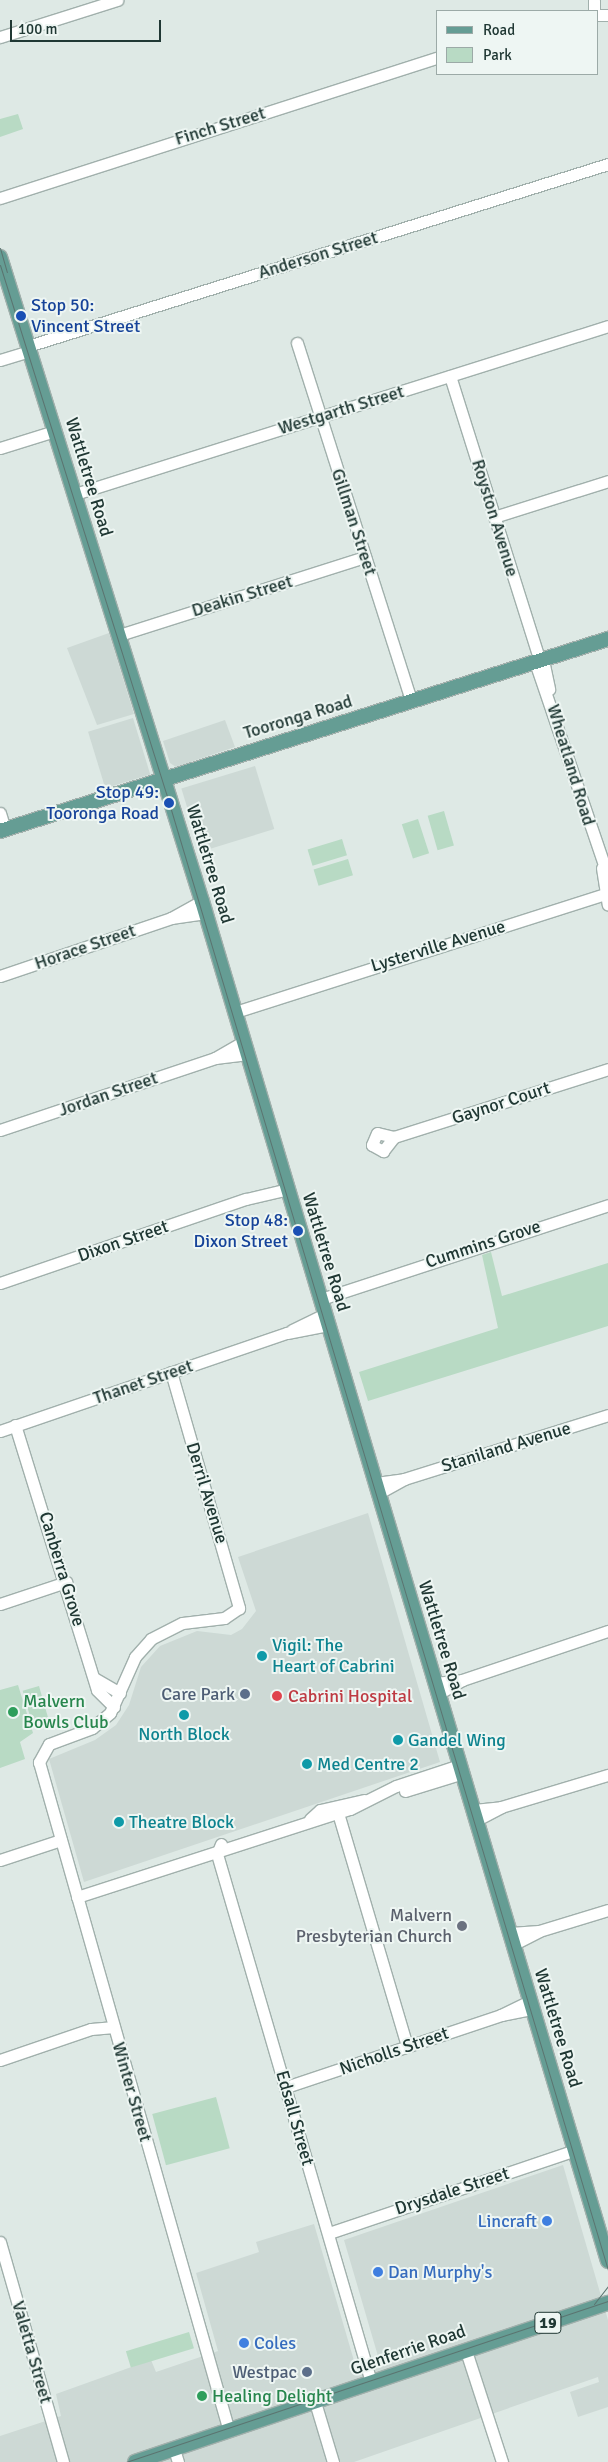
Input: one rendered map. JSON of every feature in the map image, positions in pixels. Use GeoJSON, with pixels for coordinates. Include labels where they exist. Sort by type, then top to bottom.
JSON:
{"type":"FeatureCollection","features":[{"type":"Feature","properties":{"kind":"main road","name":"Wattletree Road"},"geometry":{"type":"LineString","coordinates":[[0,257],[204,907],[608,2261]]}},
{"type":"Feature","properties":{"kind":"main road","name":"Tooronga Road"},"geometry":{"type":"LineString","coordinates":[[2,830],[608,640]]}},
{"type":"Feature","properties":{"kind":"main road","name":"Glenferrie Road"},"geometry":{"type":"LineString","coordinates":[[135,2462],[176,2455],[229,2430],[608,2303]]}},
{"type":"Feature","properties":{"kind":"street"},"geometry":{"type":"LineString","coordinates":[[0,37],[117,0]]}},
{"type":"Feature","properties":{"kind":"street","name":"Finch Street"},"geometry":{"type":"LineString","coordinates":[[1,194],[436,58]]}},
{"type":"Feature","properties":{"kind":"street","name":"Anderson Street"},"geometry":{"type":"LineString","coordinates":[[0,360],[29,348],[608,164]]}},
{"type":"Feature","properties":{"kind":"street","name":"Westgarth Street"},"geometry":{"type":"LineString","coordinates":[[75,494],[608,326]]}},
{"type":"Feature","properties":{"kind":"street","name":"Gillman Street"},"geometry":{"type":"LineString","coordinates":[[297,342],[411,701]]}},
{"type":"Feature","properties":{"kind":"street","name":"Royston Avenue"},"geometry":{"type":"LineString","coordinates":[[450,376],[539,661]]}},
{"type":"Feature","properties":{"kind":"street"},"geometry":{"type":"LineString","coordinates":[[0,448],[55,431]]}},
{"type":"Feature","properties":{"kind":"street"},"geometry":{"type":"LineString","coordinates":[[494,517],[608,481]]}},
{"type":"Feature","properties":{"kind":"street","name":"Deakin Street"},"geometry":{"type":"LineString","coordinates":[[119,635],[365,557]]}},
{"type":"Feature","properties":{"kind":"street","name":"Wheatland Road"},"geometry":{"type":"LineString","coordinates":[[539,661],[605,872],[607,898]]}},
{"type":"Feature","properties":{"kind":"street"},"geometry":{"type":"LineString","coordinates":[[0,813],[2,830]]}},
{"type":"Feature","properties":{"kind":"street","name":"Lysterville Avenue"},"geometry":{"type":"LineString","coordinates":[[234,1009],[607,898]]}},
{"type":"Feature","properties":{"kind":"street","name":"Horace Street"},"geometry":{"type":"LineString","coordinates":[[0,976],[204,907]]}},
{"type":"Feature","properties":{"kind":"street","name":"Jordan Street"},"geometry":{"type":"LineString","coordinates":[[0,1130],[246,1047]]}},
{"type":"Feature","properties":{"kind":"street","name":"Gaynor Court"},"geometry":{"type":"LineString","coordinates":[[394,1137],[608,1069]]}},
{"type":"Feature","properties":{"kind":"street","name":"Dixon Street"},"geometry":{"type":"LineString","coordinates":[[0,1282],[287,1185]]}},
{"type":"Feature","properties":{"kind":"street","name":"Cummins Grove"},"geometry":{"type":"LineString","coordinates":[[320,1296],[608,1205]]}},
{"type":"Feature","properties":{"kind":"street","name":"Thanet Street"},"geometry":{"type":"LineString","coordinates":[[0,1431],[327,1320]]}},
{"type":"Feature","properties":{"kind":"street","name":"Derril Avenue"},"geometry":{"type":"LineString","coordinates":[[120,1693],[135,1657],[151,1639],[182,1623],[224,1618],[235,1612],[239,1600],[171,1372]]}},
{"type":"Feature","properties":{"kind":"street","name":"Staniland Avenue"},"geometry":{"type":"LineString","coordinates":[[377,1488],[608,1415]]}},
{"type":"Feature","properties":{"kind":"street","name":"Canberra Grove"},"geometry":{"type":"LineString","coordinates":[[19,1424],[98,1694],[114,1707]]}},
{"type":"Feature","properties":{"kind":"street"},"geometry":{"type":"LineString","coordinates":[[0,1604],[66,1582]]}},
{"type":"Feature","properties":{"kind":"street"},"geometry":{"type":"LineString","coordinates":[[437,1688],[608,1631]]}},
{"type":"Feature","properties":{"kind":"street"},"geometry":{"type":"LineString","coordinates":[[94,1678],[120,1693],[114,1707]]}},
{"type":"Feature","properties":{"kind":"street","name":"Winter Street"},"geometry":{"type":"LineString","coordinates":[[114,1707],[99,1723],[42,1752],[40,1769],[229,2430]]}},
{"type":"Feature","properties":{"kind":"street"},"geometry":{"type":"LineString","coordinates":[[77,1897],[310,1819],[338,1813],[365,1800],[461,1769]]}},
{"type":"Feature","properties":{"kind":"street"},"geometry":{"type":"LineString","coordinates":[[475,1815],[608,1775]]}},
{"type":"Feature","properties":{"kind":"street"},"geometry":{"type":"LineString","coordinates":[[310,1819],[342,1803],[365,1800]]}},
{"type":"Feature","properties":{"kind":"street"},"geometry":{"type":"LineString","coordinates":[[338,1813],[407,2046]]}},
{"type":"Feature","properties":{"kind":"street"},"geometry":{"type":"LineString","coordinates":[[0,1860],[61,1840]]}},
{"type":"Feature","properties":{"kind":"street","name":"Edsall Street"},"geometry":{"type":"LineString","coordinates":[[219,1849],[371,2382]]}},
{"type":"Feature","properties":{"kind":"street"},"geometry":{"type":"LineString","coordinates":[[512,1939],[608,1910]]}},
{"type":"Feature","properties":{"kind":"street","name":"Nicholls Street"},"geometry":{"type":"LineString","coordinates":[[286,2087],[532,2005]]}},
{"type":"Feature","properties":{"kind":"street"},"geometry":{"type":"LineString","coordinates":[[0,2060],[113,2022]]}},
{"type":"Feature","properties":{"kind":"street","name":"Drysdale Street"},"geometry":{"type":"LineString","coordinates":[[329,2232],[575,2150]]}},
{"type":"Feature","properties":{"kind":"street","name":"Valetta Street"},"geometry":{"type":"LineString","coordinates":[[0,2242],[63,2462]]}},
{"type":"Feature","properties":{"kind":"street"},"geometry":{"type":"LineString","coordinates":[[466,2351],[502,2462]]}},
{"type":"Feature","properties":{"kind":"street"},"geometry":{"type":"LineString","coordinates":[[315,2402],[333,2462]]}},
{"type":"Feature","properties":{"kind":"shaded area"},"geometry":{"type":"Polygon","coordinates":[[[109,633],[134,714],[97,725],[67,648],[109,633]]]}},
{"type":"Feature","properties":{"kind":"shaded area"},"geometry":{"type":"Polygon","coordinates":[[[133,718],[150,774],[105,788],[88,732],[133,718]]]}},
{"type":"Feature","properties":{"kind":"shaded area"},"geometry":{"type":"Polygon","coordinates":[[[225,720],[235,747],[176,767],[170,763],[163,741],[225,720]]]}},
{"type":"Feature","properties":{"kind":"shaded area"},"geometry":{"type":"Polygon","coordinates":[[[255,766],[274,829],[201,852],[181,789],[255,766]]]}},
{"type":"Feature","properties":{"kind":"shaded area","name":"Cabrini Hospital"},"geometry":{"type":"Polygon","coordinates":[[[368,1513],[440,1762],[84,1882],[49,1759],[95,1740],[116,1725],[129,1705],[141,1667],[160,1646],[197,1631],[231,1635],[242,1629],[256,1611],[238,1557],[368,1513]]]}},
{"type":"Feature","properties":{"kind":"shaded area"},"geometry":{"type":"Polygon","coordinates":[[[563,2165],[608,2320],[608,2407],[578,2417],[570,2392],[599,2382],[598,2377],[354,2462],[0,2462],[0,2436],[61,2416],[56,2394],[151,2360],[156,2372],[218,2351],[196,2273],[259,2252],[256,2242],[314,2224],[357,2371],[380,2363],[344,2240],[563,2165]]]}},
{"type":"Feature","properties":{"kind":"green space"},"geometry":{"type":"Polygon","coordinates":[[[18,114],[23,129],[0,137],[0,119],[18,114]]]}},
{"type":"Feature","properties":{"kind":"green space"},"geometry":{"type":"Polygon","coordinates":[[[444,811],[454,846],[438,850],[428,816],[444,811]]]}},
{"type":"Feature","properties":{"kind":"green space"},"geometry":{"type":"Polygon","coordinates":[[[418,819],[429,853],[413,858],[402,824],[418,819]]]}},
{"type":"Feature","properties":{"kind":"green space"},"geometry":{"type":"Polygon","coordinates":[[[342,839],[347,855],[313,866],[308,850],[342,839]]]}},
{"type":"Feature","properties":{"kind":"green space"},"geometry":{"type":"Polygon","coordinates":[[[348,859],[353,875],[319,886],[314,870],[348,859]]]}},
{"type":"Feature","properties":{"kind":"green space"},"geometry":{"type":"Polygon","coordinates":[[[491,1252],[502,1296],[608,1263],[608,1326],[368,1401],[359,1372],[498,1328],[482,1255],[491,1252]]]}},
{"type":"Feature","properties":{"kind":"green space","name":"Malvern Bowls Club"},"geometry":{"type":"Polygon","coordinates":[[[18,1685],[33,1733],[20,1742],[25,1759],[0,1768],[0,1690],[18,1685]]]}},
{"type":"Feature","properties":{"kind":"green space"},"geometry":{"type":"Polygon","coordinates":[[[39,1686],[49,1720],[32,1724],[23,1691],[39,1686]]]}},
{"type":"Feature","properties":{"kind":"green space"},"geometry":{"type":"Polygon","coordinates":[[[216,2097],[230,2148],[166,2165],[152,2114],[216,2097]]]}},
{"type":"Feature","properties":{"kind":"green space"},"geometry":{"type":"Polygon","coordinates":[[[189,2332],[194,2348],[131,2368],[126,2351],[189,2332]]]}},
{"type":"Feature","properties":{"kind":"tram line"},"geometry":{"type":"LineString","coordinates":[[0,248],[7,272]]}},
{"type":"Feature","properties":{"kind":"tram line"},"geometry":{"type":"LineString","coordinates":[[0,265],[166,793],[608,2270]]}},
{"type":"Feature","properties":{"kind":"tram line"},"geometry":{"type":"LineString","coordinates":[[594,2304],[608,2286]]}},
{"type":"Feature","properties":{"kind":"tram line"},"geometry":{"type":"LineString","coordinates":[[126,2462],[608,2301]]}},
{"type":"Feature","properties":{"kind":"place","name":"Stop 50: Vincent Street"},"geometry":{"type":"Point","coordinates":[21,316]}},
{"type":"Feature","properties":{"kind":"place","name":"Stop 49: Tooronga Road"},"geometry":{"type":"Point","coordinates":[169,803]}},
{"type":"Feature","properties":{"kind":"place","name":"Stop 48: Dixon Street"},"geometry":{"type":"Point","coordinates":[298,1231]}},
{"type":"Feature","properties":{"kind":"place","name":"Vigil: The Heart of Cabrini"},"geometry":{"type":"Point","coordinates":[262,1656]}},
{"type":"Feature","properties":{"kind":"place","name":"Care Park"},"geometry":{"type":"Point","coordinates":[245,1694]}},
{"type":"Feature","properties":{"kind":"place","name":"Cabrini Hospital"},"geometry":{"type":"Point","coordinates":[277,1696]}},
{"type":"Feature","properties":{"kind":"place","name":"Malvern Bowls Club"},"geometry":{"type":"Point","coordinates":[13,1712]}},
{"type":"Feature","properties":{"kind":"place","name":"North Block"},"geometry":{"type":"Point","coordinates":[184,1715]}},
{"type":"Feature","properties":{"kind":"place","name":"Gandel Wing"},"geometry":{"type":"Point","coordinates":[398,1740]}},
{"type":"Feature","properties":{"kind":"place","name":"Med Centre 2"},"geometry":{"type":"Point","coordinates":[307,1764]}},
{"type":"Feature","properties":{"kind":"place","name":"Theatre Block"},"geometry":{"type":"Point","coordinates":[119,1822]}},
{"type":"Feature","properties":{"kind":"place","name":"Malvern Presbyterian Church"},"geometry":{"type":"Point","coordinates":[462,1926]}},
{"type":"Feature","properties":{"kind":"place","name":"Lincraft"},"geometry":{"type":"Point","coordinates":[547,2221]}},
{"type":"Feature","properties":{"kind":"place","name":"Dan Murphy's"},"geometry":{"type":"Point","coordinates":[378,2272]}},
{"type":"Feature","properties":{"kind":"place","name":"Coles"},"geometry":{"type":"Point","coordinates":[244,2343]}},
{"type":"Feature","properties":{"kind":"place","name":"Westpac"},"geometry":{"type":"Point","coordinates":[307,2372]}},
{"type":"Feature","properties":{"kind":"place","name":"Healing Delight"},"geometry":{"type":"Point","coordinates":[202,2396]}}]}
